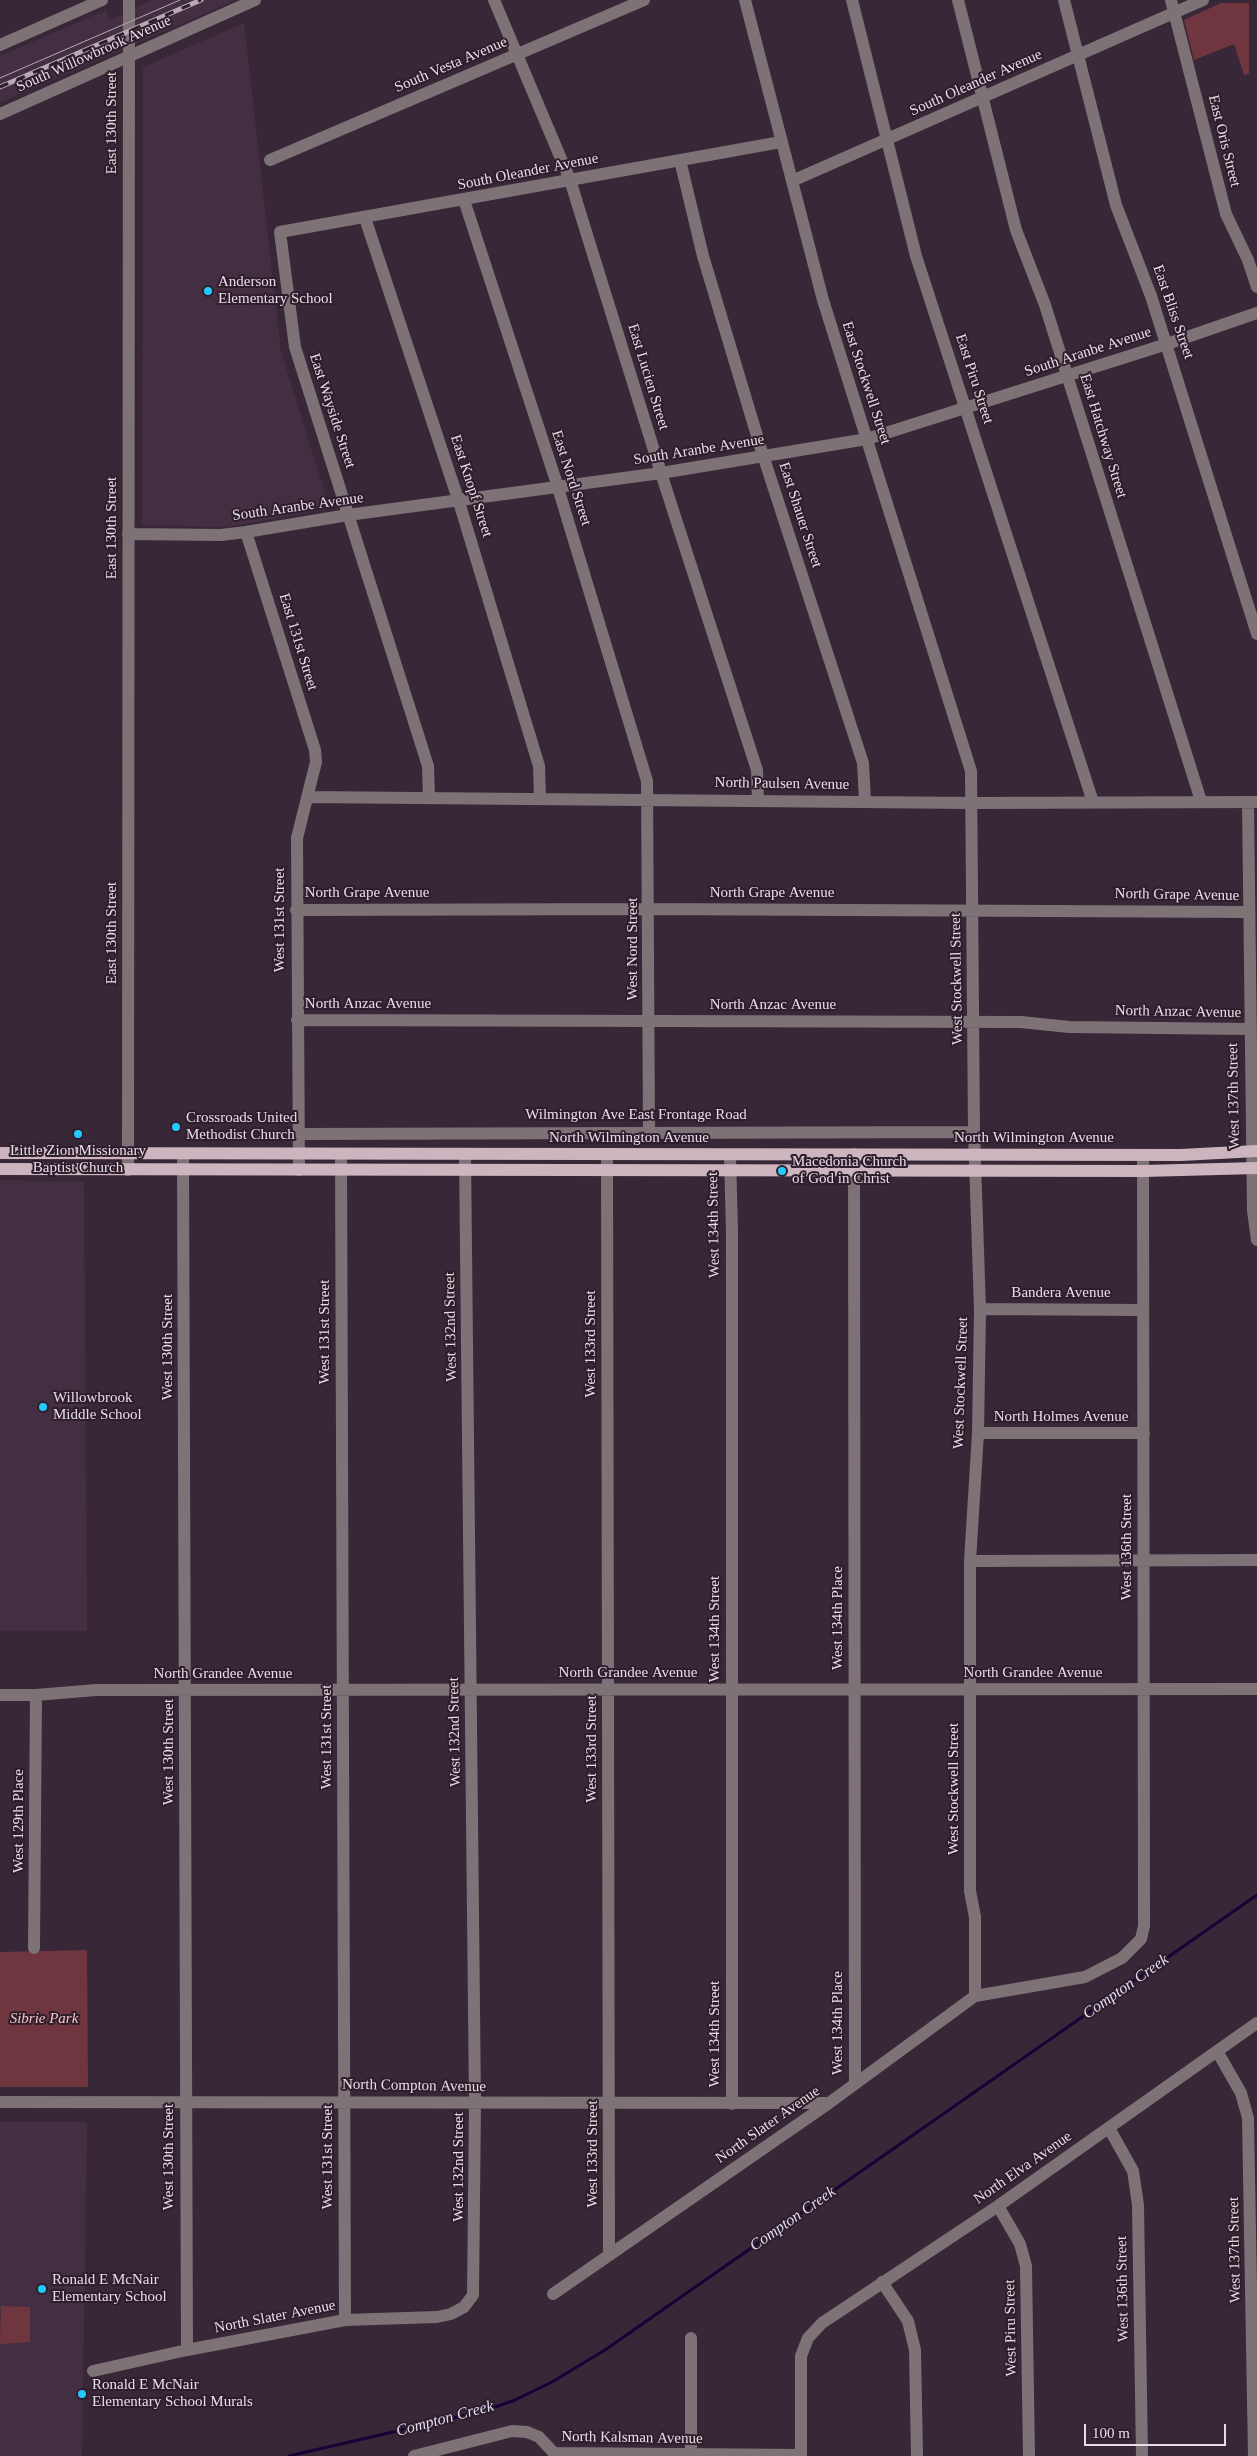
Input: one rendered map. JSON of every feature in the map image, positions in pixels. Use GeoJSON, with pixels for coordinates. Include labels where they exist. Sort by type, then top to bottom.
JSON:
{"type":"FeatureCollection","features":[{"type":"Feature","properties":{"kind":"main road","name":"North Wilmington Avenue"},"geometry":{"type":"LineString","coordinates":[[0,1153],[1203,1155],[1254,1151]]}},
{"type":"Feature","properties":{"kind":"main road"},"geometry":{"type":"LineString","coordinates":[[0,1169],[1143,1171],[1255,1168]]}},
{"type":"Feature","properties":{"kind":"street"},"geometry":{"type":"LineString","coordinates":[[0,45],[102,0]]}},
{"type":"Feature","properties":{"kind":"street","name":"East 130th Street"},"geometry":{"type":"LineString","coordinates":[[128,1154],[129,0]]}},
{"type":"Feature","properties":{"kind":"street","name":"South Willowbrook Avenue"},"geometry":{"type":"LineString","coordinates":[[0,114],[256,0]]}},
{"type":"Feature","properties":{"kind":"street","name":"East Lucien Street"},"geometry":{"type":"LineString","coordinates":[[494,0],[570,180],[661,473],[757,770],[758,800]]}},
{"type":"Feature","properties":{"kind":"street","name":"South Vesta Avenue"},"geometry":{"type":"LineString","coordinates":[[270,160],[644,0]]}},
{"type":"Feature","properties":{"kind":"street","name":"East Stockwell Street"},"geometry":{"type":"LineString","coordinates":[[745,0],[823,300],[971,771]]}},
{"type":"Feature","properties":{"kind":"street","name":"East Piru Street"},"geometry":{"type":"LineString","coordinates":[[852,0],[916,256],[1093,802]]}},
{"type":"Feature","properties":{"kind":"street","name":"East Hatchway Street"},"geometry":{"type":"LineString","coordinates":[[958,0],[1016,230],[1045,306],[1201,801]]}},
{"type":"Feature","properties":{"kind":"street","name":"East Bliss Street"},"geometry":{"type":"LineString","coordinates":[[1064,0],[1116,205],[1152,296],[1257,634]]}},
{"type":"Feature","properties":{"kind":"street","name":"East Oris Street"},"geometry":{"type":"LineString","coordinates":[[1171,0],[1226,214],[1248,260],[1257,287]]}},
{"type":"Feature","properties":{"kind":"street","name":"South Oleander Avenue"},"geometry":{"type":"LineString","coordinates":[[792,182],[1203,0]]}},
{"type":"Feature","properties":{"kind":"street","name":"South Oleander Avenue"},"geometry":{"type":"LineString","coordinates":[[280,232],[781,142]]}},
{"type":"Feature","properties":{"kind":"street","name":"East Shauer Street"},"geometry":{"type":"LineString","coordinates":[[680,160],[703,256],[763,456],[863,763],[866,802]]}},
{"type":"Feature","properties":{"kind":"street","name":"East Nord Street"},"geometry":{"type":"LineString","coordinates":[[464,200],[558,487],[644,766]]}},
{"type":"Feature","properties":{"kind":"street","name":"East Knopf Street"},"geometry":{"type":"LineString","coordinates":[[364,218],[460,502],[539,766],[540,798]]}},
{"type":"Feature","properties":{"kind":"street","name":"East Wayside Street"},"geometry":{"type":"LineString","coordinates":[[280,232],[295,347],[428,766],[429,798]]}},
{"type":"Feature","properties":{"kind":"street","name":"South Aranbe Avenue"},"geometry":{"type":"LineString","coordinates":[[128,534],[221,535],[246,532],[348,515],[460,502],[661,473],[867,439],[1167,344],[1257,313]]}},
{"type":"Feature","properties":{"kind":"street","name":"East 131st Street"},"geometry":{"type":"LineString","coordinates":[[246,532],[315,750],[316,762]]}},
{"type":"Feature","properties":{"kind":"street","name":"West 131st Street"},"geometry":{"type":"LineString","coordinates":[[299,1170],[297,838],[316,762]]}},
{"type":"Feature","properties":{"kind":"street","name":"West Nord Street"},"geometry":{"type":"LineString","coordinates":[[644,766],[648,799],[649,1131]]}},
{"type":"Feature","properties":{"kind":"street","name":"West Stockwell Street"},"geometry":{"type":"LineString","coordinates":[[971,771],[974,1132],[980,1309],[978,1433],[970,1561],[970,1891],[975,1917],[975,1996]]}},
{"type":"Feature","properties":{"kind":"street","name":"North Paulsen Avenue"},"geometry":{"type":"LineString","coordinates":[[307,797],[971,803],[1252,802]]}},
{"type":"Feature","properties":{"kind":"street","name":"West 137th Street"},"geometry":{"type":"LineString","coordinates":[[1252,802],[1248,912],[1249,1029],[1255,1168],[1253,1211],[1257,1240]]}},
{"type":"Feature","properties":{"kind":"street","name":"North Grape Avenue"},"geometry":{"type":"LineString","coordinates":[[296,910],[649,909],[1248,912]]}},
{"type":"Feature","properties":{"kind":"street","name":"North Anzac Avenue"},"geometry":{"type":"LineString","coordinates":[[297,1020],[1021,1022],[1070,1027],[1249,1029]]}},
{"type":"Feature","properties":{"kind":"street","name":"Wilmington Ave East Frontage Road"},"geometry":{"type":"LineString","coordinates":[[298,1134],[649,1131],[974,1132]]}},
{"type":"Feature","properties":{"kind":"street"},"geometry":{"type":"LineString","coordinates":[[128,1154],[128,1170]]}},
{"type":"Feature","properties":{"kind":"street","name":"West 130th Street"},"geometry":{"type":"LineString","coordinates":[[183,1154],[187,2350]]}},
{"type":"Feature","properties":{"kind":"street","name":"West 131st Street"},"geometry":{"type":"LineString","coordinates":[[341,1154],[345,2320]]}},
{"type":"Feature","properties":{"kind":"street","name":"West 132nd Street"},"geometry":{"type":"LineString","coordinates":[[464,2307],[473,2294],[475,2274],[475,2103],[465,1154]]}},
{"type":"Feature","properties":{"kind":"street","name":"West 133rd Street"},"geometry":{"type":"LineString","coordinates":[[607,1154],[609,2254]]}},
{"type":"Feature","properties":{"kind":"street","name":"West 134th Place"},"geometry":{"type":"LineString","coordinates":[[854,1154],[854,2083]]}},
{"type":"Feature","properties":{"kind":"street","name":"West 136th Street"},"geometry":{"type":"LineString","coordinates":[[1141,1939],[1144,1926],[1143,1154]]}},
{"type":"Feature","properties":{"kind":"street","name":"West 134th Street"},"geometry":{"type":"LineString","coordinates":[[730,1155],[732,1232],[732,2104]]}},
{"type":"Feature","properties":{"kind":"street","name":"Bandera Avenue"},"geometry":{"type":"LineString","coordinates":[[980,1309],[1143,1310]]}},
{"type":"Feature","properties":{"kind":"street","name":"North Holmes Avenue"},"geometry":{"type":"LineString","coordinates":[[978,1433],[1144,1433]]}},
{"type":"Feature","properties":{"kind":"street"},"geometry":{"type":"LineString","coordinates":[[970,1561],[1257,1560]]}},
{"type":"Feature","properties":{"kind":"street","name":"North Grandee Avenue"},"geometry":{"type":"LineString","coordinates":[[0,1695],[36,1695],[96,1690],[1257,1688]]}},
{"type":"Feature","properties":{"kind":"street","name":"West 129th Place"},"geometry":{"type":"LineString","coordinates":[[34,1948],[36,1695]]}},
{"type":"Feature","properties":{"kind":"street","name":"North Slater Avenue"},"geometry":{"type":"LineString","coordinates":[[553,2294],[828,2103],[975,1996],[1085,1977],[1122,1958],[1141,1939]]}},
{"type":"Feature","properties":{"kind":"street","name":"North Elva Avenue"},"geometry":{"type":"LineString","coordinates":[[801,2456],[801,2356],[808,2338],[822,2323],[998,2206],[1257,2023]]}},
{"type":"Feature","properties":{"kind":"street","name":"West 137th Street"},"geometry":{"type":"LineString","coordinates":[[1217,2051],[1240,2093],[1248,2118],[1254,2191],[1254,2456]]}},
{"type":"Feature","properties":{"kind":"street","name":"North Compton Avenue"},"geometry":{"type":"LineString","coordinates":[[0,2102],[828,2103]]}},
{"type":"Feature","properties":{"kind":"street","name":"West 136th Street"},"geometry":{"type":"LineString","coordinates":[[1110,2128],[1133,2171],[1138,2205],[1142,2456]]}},
{"type":"Feature","properties":{"kind":"street","name":"West Piru Street"},"geometry":{"type":"LineString","coordinates":[[998,2206],[1020,2244],[1026,2266],[1029,2456]]}},
{"type":"Feature","properties":{"kind":"street"},"geometry":{"type":"LineString","coordinates":[[882,2282],[908,2321],[915,2350],[917,2456]]}},
{"type":"Feature","properties":{"kind":"street","name":"North Slater Avenue"},"geometry":{"type":"LineString","coordinates":[[93,2372],[187,2350],[345,2320],[422,2319],[451,2314],[464,2307]]}},
{"type":"Feature","properties":{"kind":"street"},"geometry":{"type":"LineString","coordinates":[[691,2338],[691,2455]]}},
{"type":"Feature","properties":{"kind":"street","name":"North Kalsman Avenue"},"geometry":{"type":"LineString","coordinates":[[414,2456],[512,2431],[527,2432],[539,2437],[554,2455],[801,2456]]}},
{"type":"Feature","properties":{"kind":"shaded area"},"geometry":{"type":"Polygon","coordinates":[[[152,0],[236,0],[0,103],[0,56],[106,10],[110,20],[152,0]]]}},
{"type":"Feature","properties":{"kind":"shaded area","name":"Anderson Elementary School"},"geometry":{"type":"Polygon","coordinates":[[[244,23],[281,352],[330,509],[228,527],[142,525],[143,67],[244,23]]]}},
{"type":"Feature","properties":{"kind":"shaded area","name":"Willowbrook Middle School"},"geometry":{"type":"Polygon","coordinates":[[[0,1180],[84,1182],[87,1631],[0,1631],[0,1180]]]}},
{"type":"Feature","properties":{"kind":"shaded area","name":"Ronald E McNair Elementary School"},"geometry":{"type":"Polygon","coordinates":[[[0,2122],[87,2122],[82,2456],[0,2456],[0,2122]]]}},
{"type":"Feature","properties":{"kind":"green space"},"geometry":{"type":"Polygon","coordinates":[[[1221,3],[1249,3],[1249,74],[1244,75],[1234,44],[1194,60],[1184,20],[1221,3]]]}},
{"type":"Feature","properties":{"kind":"green space","name":"Sibrie Park"},"geometry":{"type":"Polygon","coordinates":[[[87,1950],[88,2087],[0,2087],[0,1952],[87,1950]]]}},
{"type":"Feature","properties":{"kind":"green space"},"geometry":{"type":"Polygon","coordinates":[[[1,2306],[30,2307],[30,2342],[0,2344],[1,2306]]]}},
{"type":"Feature","properties":{"kind":"waterway","name":"Compton Creek"},"geometry":{"type":"LineString","coordinates":[[289,2456],[484,2411],[515,2400],[552,2382],[605,2350],[1257,1895]]}},
{"type":"Feature","properties":{"kind":"tram line"},"geometry":{"type":"LineString","coordinates":[[0,78],[180,0]]}},
{"type":"Feature","properties":{"kind":"railway"},"geometry":{"type":"LineString","coordinates":[[0,87],[201,0]]}},
{"type":"Feature","properties":{"kind":"place","name":"Anderson Elementary School"},"geometry":{"type":"Point","coordinates":[208,291]}},
{"type":"Feature","properties":{"kind":"place","name":"Crossroads United Methodist Church"},"geometry":{"type":"Point","coordinates":[176,1127]}},
{"type":"Feature","properties":{"kind":"place","name":"Little Zion Missionary Baptist Church"},"geometry":{"type":"Point","coordinates":[78,1134]}},
{"type":"Feature","properties":{"kind":"place","name":"Macedonia Church of God in Christ"},"geometry":{"type":"Point","coordinates":[782,1171]}},
{"type":"Feature","properties":{"kind":"place","name":"Willowbrook Middle School"},"geometry":{"type":"Point","coordinates":[43,1407]}},
{"type":"Feature","properties":{"kind":"place","name":"Ronald E McNair Elementary School"},"geometry":{"type":"Point","coordinates":[42,2289]}},
{"type":"Feature","properties":{"kind":"place","name":"Ronald E McNair Elementary School Murals"},"geometry":{"type":"Point","coordinates":[82,2394]}}]}
